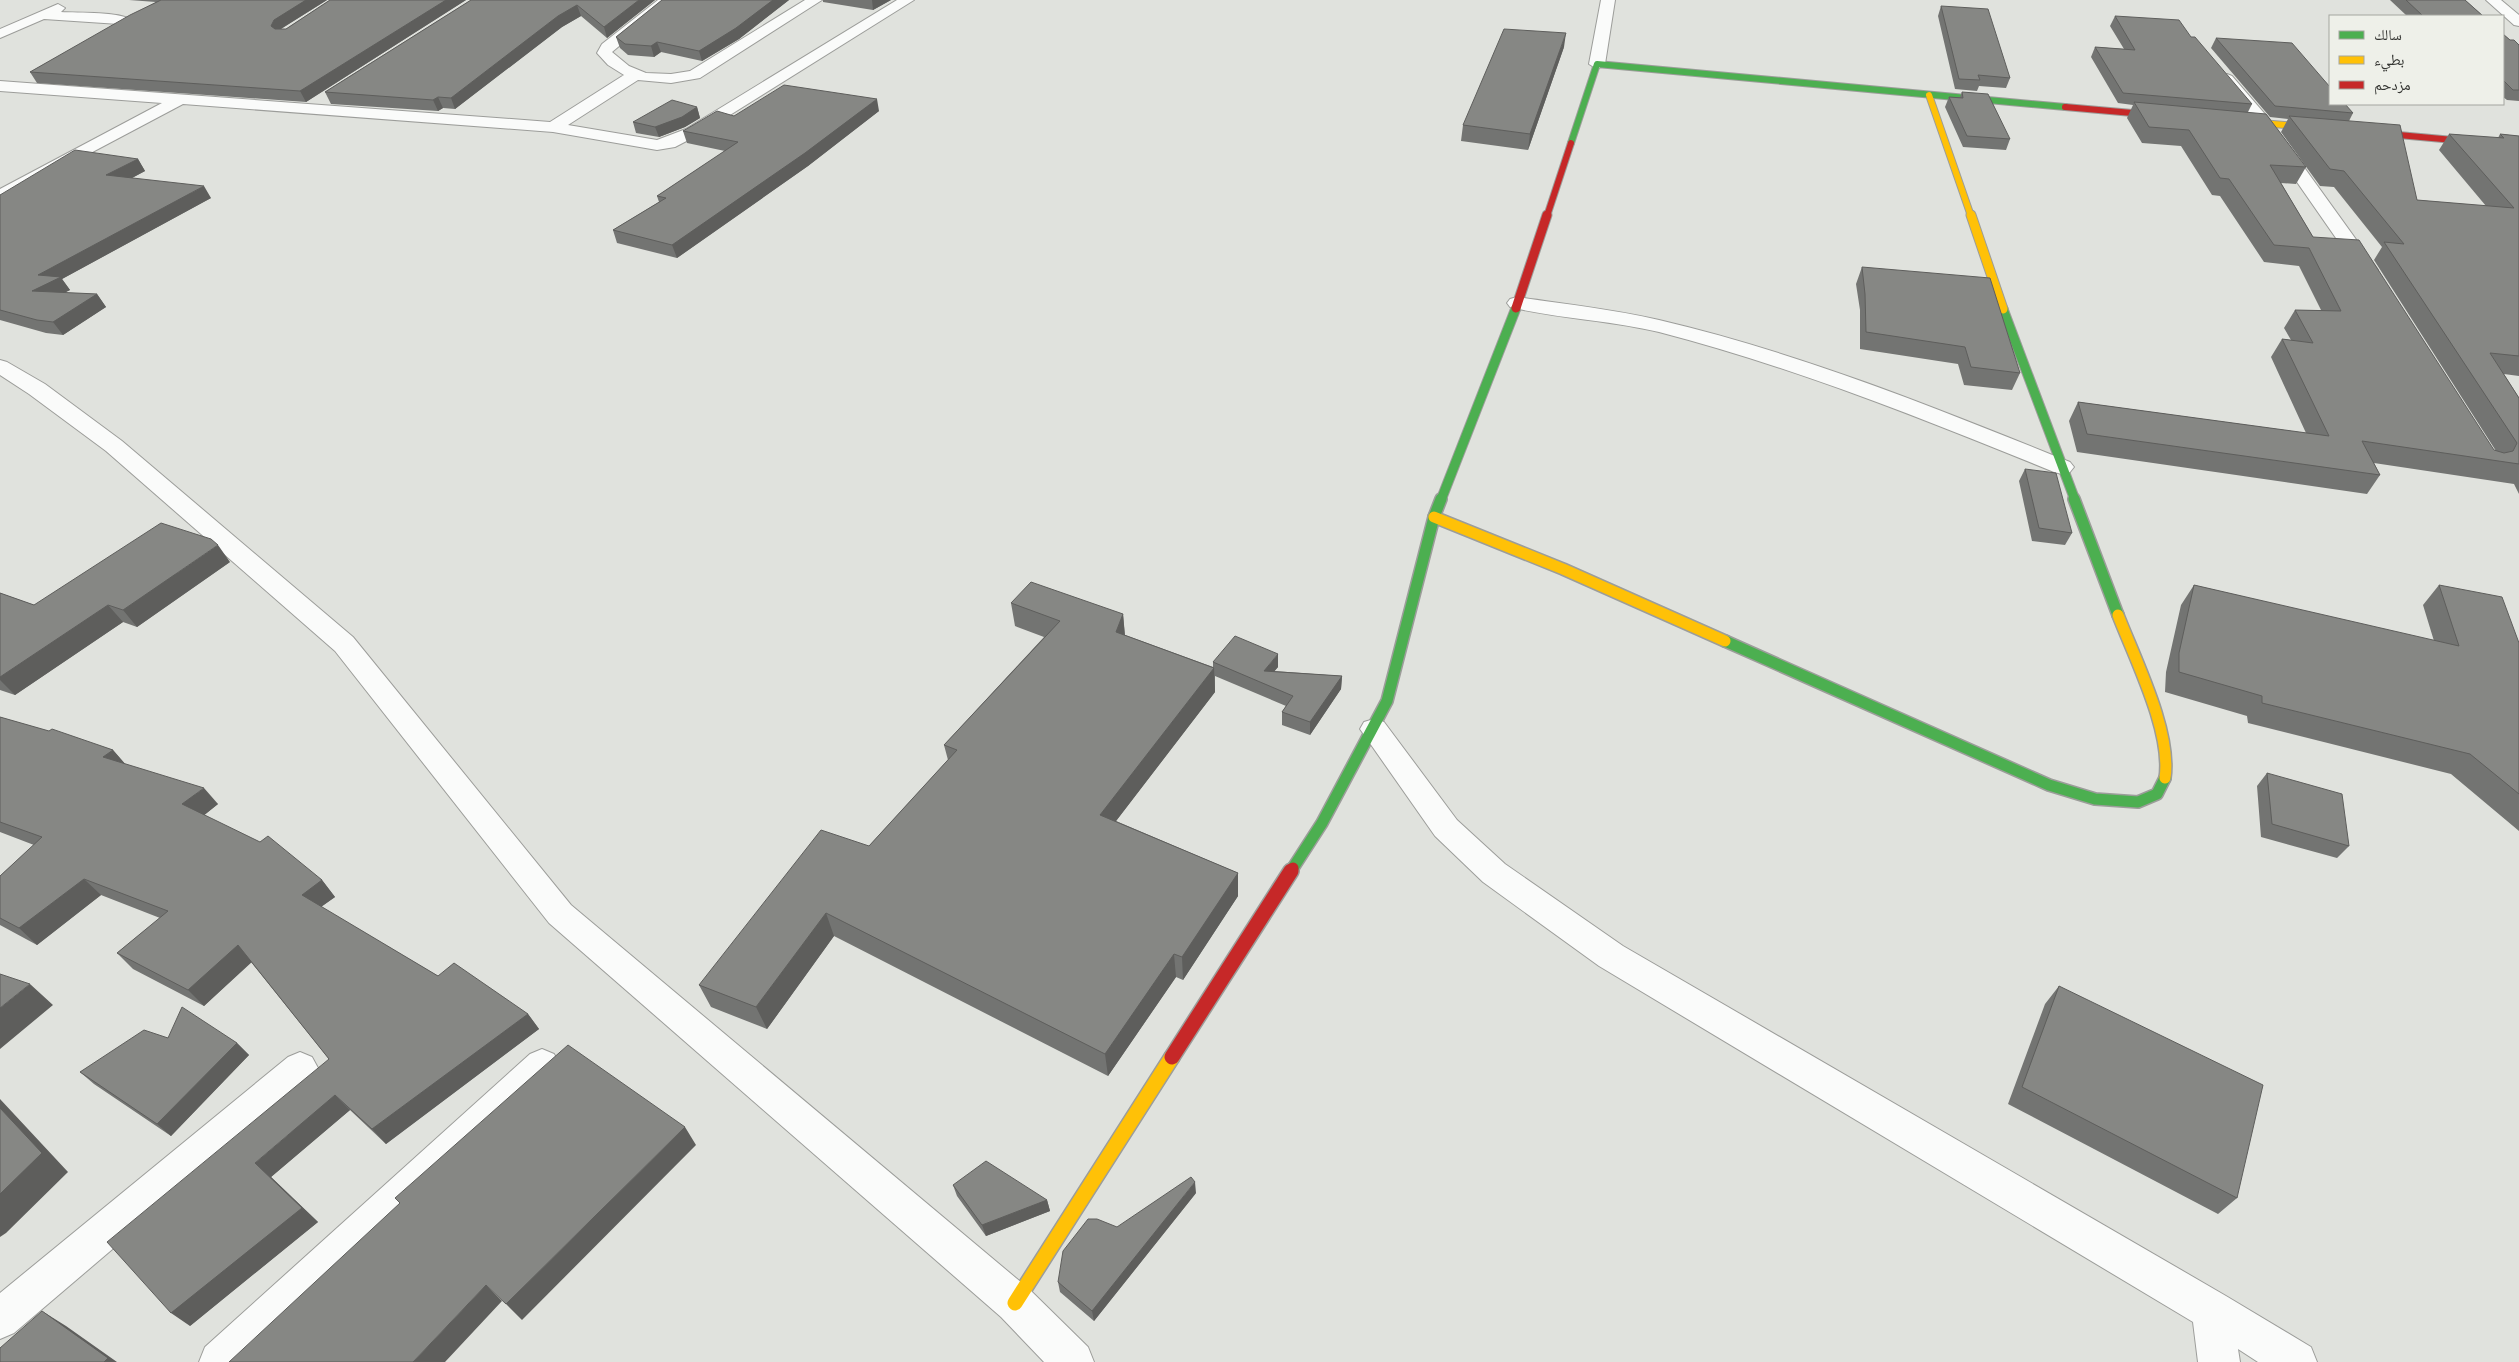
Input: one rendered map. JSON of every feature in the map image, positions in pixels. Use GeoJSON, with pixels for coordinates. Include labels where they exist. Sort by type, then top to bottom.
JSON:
{"type":"FeatureCollection","features":[{"type":"Feature","properties":{"kind":"street"},"geometry":{"type":"LineString","coordinates":[[667,0],[607,47],[604,53],[635,74],[652,79],[674,80],[695,74],[815,0]]}},
{"type":"Feature","properties":{"kind":"street"},"geometry":{"type":"LineString","coordinates":[[7,86],[553,127],[641,144],[669,143],[692,132],[907,0]]}},
{"type":"Feature","properties":{"kind":"street"},"geometry":{"type":"LineString","coordinates":[[1015,1303],[1322,823],[1374,729],[1387,701],[1434,517],[1517,303],[1597,64],[1608,0]]}},
{"type":"Feature","properties":{"kind":"street"},"geometry":{"type":"LineString","coordinates":[[2493,0],[2519,22]]}},
{"type":"Feature","properties":{"kind":"street"},"geometry":{"type":"LineString","coordinates":[[0,34],[67,4]]}},
{"type":"Feature","properties":{"kind":"street"},"geometry":{"type":"LineString","coordinates":[[41,15],[118,19],[127,22],[125,27],[87,47]]}},
{"type":"Feature","properties":{"kind":"street"},"geometry":{"type":"LineString","coordinates":[[2213,63],[2264,123],[2377,283]]}},
{"type":"Feature","properties":{"kind":"street"},"geometry":{"type":"LineString","coordinates":[[1597,64],[2175,116]]}},
{"type":"Feature","properties":{"kind":"street"},"geometry":{"type":"LineString","coordinates":[[7,86],[38,73]]}},
{"type":"Feature","properties":{"kind":"street"},"geometry":{"type":"LineString","coordinates":[[553,127],[635,74]]}},
{"type":"Feature","properties":{"kind":"street"},"geometry":{"type":"LineString","coordinates":[[307,110],[332,94]]}},
{"type":"Feature","properties":{"kind":"street"},"geometry":{"type":"LineString","coordinates":[[1434,517],[1563,568],[2049,785],[2095,799],[2138,802],[2157,794],[2169,770],[2160,727],[2016,345],[1930,95]]}},
{"type":"Feature","properties":{"kind":"street"},"geometry":{"type":"LineString","coordinates":[[0,196],[179,100]]}},
{"type":"Feature","properties":{"kind":"street"},"geometry":{"type":"LineString","coordinates":[[2224,120],[2332,130]]}},
{"type":"Feature","properties":{"kind":"street"},"geometry":{"type":"LineString","coordinates":[[2352,131],[2519,146]]}},
{"type":"Feature","properties":{"kind":"street"},"geometry":{"type":"LineString","coordinates":[[1517,303],[1632,321],[1755,353],[1834,378],[2062,467]]}},
{"type":"Feature","properties":{"kind":"street"},"geometry":{"type":"LineString","coordinates":[[0,366],[37,389],[114,446],[344,644],[560,914],[1015,1303],[1073,1362]]}},
{"type":"Feature","properties":{"kind":"street"},"geometry":{"type":"LineString","coordinates":[[1374,729],[1446,828],[1494,873],[1611,956],[2212,1310],[2296,1362]]}},
{"type":"Feature","properties":{"kind":"street"},"geometry":{"type":"LineString","coordinates":[[220,1362],[542,1065]]}},
{"type":"Feature","properties":{"kind":"street"},"geometry":{"type":"LineString","coordinates":[[0,1319],[300,1068]]}},
{"type":"Feature","properties":{"kind":"street"},"geometry":{"type":"LineString","coordinates":[[2212,1310],[2219,1362]]}},
{"type":"Feature","properties":{"kind":"building"},"geometry":{"type":"Polygon","coordinates":[[[161,0],[306,0],[274,20],[271,26],[275,29],[286,29],[330,0],[446,0],[300,91],[30,72],[130,15],[161,0]]]}},
{"type":"Feature","properties":{"kind":"building"},"geometry":{"type":"Polygon","coordinates":[[[471,0],[639,0],[604,27],[577,5],[558,16],[451,98],[438,97],[433,100],[325,92],[471,0]]]}},
{"type":"Feature","properties":{"kind":"building"},"geometry":{"type":"Polygon","coordinates":[[[662,0],[773,0],[736,28],[699,51],[657,42],[651,46],[625,44],[616,37],[662,0]]]}},
{"type":"Feature","properties":{"kind":"building"},"geometry":{"type":"Polygon","coordinates":[[[2406,0],[2465,0],[2482,15],[2422,15],[2406,0]]]}},
{"type":"Feature","properties":{"kind":"building"},"geometry":{"type":"Polygon","coordinates":[[[1941,6],[1988,9],[2010,78],[1978,75],[1980,80],[1959,79],[1941,6]]]}},
{"type":"Feature","properties":{"kind":"building"},"geometry":{"type":"Polygon","coordinates":[[[2115,16],[2179,20],[2191,37],[2195,37],[2252,104],[2123,93],[2095,47],[2135,50],[2115,16]]]}},
{"type":"Feature","properties":{"kind":"building"},"geometry":{"type":"Polygon","coordinates":[[[1504,29],[1566,33],[1530,134],[1463,125],[1504,29]]]}},
{"type":"Feature","properties":{"kind":"building"},"geometry":{"type":"Polygon","coordinates":[[[2504,35],[2519,45],[2519,90],[2513,90],[2504,81],[2504,35]]]}},
{"type":"Feature","properties":{"kind":"building"},"geometry":{"type":"Polygon","coordinates":[[[2216,38],[2292,43],[2329,86],[2329,105],[2346,105],[2353,113],[2275,106],[2216,38]]]}},
{"type":"Feature","properties":{"kind":"building"},"geometry":{"type":"Polygon","coordinates":[[[784,85],[877,99],[805,153],[672,245],[613,230],[666,198],[657,196],[738,142],[683,131],[717,111],[734,116],[784,85]]]}},
{"type":"Feature","properties":{"kind":"building"},"geometry":{"type":"Polygon","coordinates":[[[1962,92],[1988,94],[2010,139],[1967,136],[1949,97],[1963,98],[1962,92]]]}},
{"type":"Feature","properties":{"kind":"building"},"geometry":{"type":"Polygon","coordinates":[[[672,100],[697,107],[682,117],[655,127],[633,122],[672,100]]]}},
{"type":"Feature","properties":{"kind":"building"},"geometry":{"type":"Polygon","coordinates":[[[2134,102],[2266,114],[2306,167],[2270,165],[2313,237],[2359,240],[2494,450],[2504,453],[2513,451],[2517,443],[2384,242],[2404,244],[2344,171],[2330,169],[2289,116],[2400,125],[2417,200],[2514,208],[2449,134],[2504,138],[2500,134],[2519,136],[2519,356],[2490,353],[2519,398],[2519,464],[2362,441],[2380,475],[2087,434],[2078,402],[2329,436],[2282,339],[2313,343],[2295,310],[2341,311],[2309,248],[2274,245],[2229,179],[2220,178],[2189,130],[2149,127],[2134,102]]]}},
{"type":"Feature","properties":{"kind":"building"},"geometry":{"type":"Polygon","coordinates":[[[75,150],[138,159],[106,175],[204,186],[38,275],[61,277],[32,291],[97,294],[53,322],[37,320],[0,310],[0,195],[75,150]]]}},
{"type":"Feature","properties":{"kind":"building"},"geometry":{"type":"Polygon","coordinates":[[[1862,267],[1990,278],[2020,373],[1971,367],[1965,347],[1866,332],[1862,267]]]}},
{"type":"Feature","properties":{"kind":"building"},"geometry":{"type":"Polygon","coordinates":[[[2025,469],[2056,473],[2072,533],[2039,528],[2025,469]]]}},
{"type":"Feature","properties":{"kind":"building"},"geometry":{"type":"Polygon","coordinates":[[[161,523],[211,539],[218,545],[123,610],[108,605],[0,677],[0,593],[34,605],[161,523]]]}},
{"type":"Feature","properties":{"kind":"building"},"geometry":{"type":"Polygon","coordinates":[[[1031,582],[1123,614],[1116,632],[1214,668],[1100,815],[1238,873],[1182,957],[1174,954],[1105,1054],[826,913],[756,1007],[699,985],[821,830],[869,846],[957,750],[944,745],[1060,621],[1011,603],[1031,582]]]}},
{"type":"Feature","properties":{"kind":"building"},"geometry":{"type":"Polygon","coordinates":[[[2194,585],[2459,646],[2439,585],[2502,597],[2519,643],[2519,794],[2470,754],[2262,703],[2262,696],[2179,672],[2179,653],[2194,585]]]}},
{"type":"Feature","properties":{"kind":"building"},"geometry":{"type":"Polygon","coordinates":[[[1235,636],[1278,654],[1264,671],[1342,676],[1310,722],[1282,712],[1293,696],[1213,662],[1235,636]]]}},
{"type":"Feature","properties":{"kind":"building"},"geometry":{"type":"Polygon","coordinates":[[[0,717],[49,731],[52,729],[113,750],[103,757],[204,788],[182,804],[260,842],[268,836],[322,880],[302,895],[438,976],[454,963],[528,1014],[372,1129],[335,1095],[255,1163],[302,1208],[171,1313],[107,1242],[329,1059],[238,945],[188,990],[117,953],[168,911],[84,879],[19,928],[0,918],[0,876],[42,837],[0,822],[0,717]]]}},
{"type":"Feature","properties":{"kind":"building"},"geometry":{"type":"Polygon","coordinates":[[[2267,773],[2342,794],[2349,846],[2272,824],[2267,773]]]}},
{"type":"Feature","properties":{"kind":"building"},"geometry":{"type":"Polygon","coordinates":[[[0,974],[30,984],[0,1008],[0,974]]]}},
{"type":"Feature","properties":{"kind":"building"},"geometry":{"type":"Polygon","coordinates":[[[2059,986],[2263,1085],[2237,1198],[2022,1087],[2059,986]]]}},
{"type":"Feature","properties":{"kind":"building"},"geometry":{"type":"Polygon","coordinates":[[[182,1007],[237,1043],[157,1124],[80,1072],[144,1030],[168,1038],[182,1007]]]}},
{"type":"Feature","properties":{"kind":"building"},"geometry":{"type":"Polygon","coordinates":[[[568,1045],[685,1127],[506,1304],[486,1285],[413,1362],[229,1362],[400,1203],[395,1198],[568,1045]]]}},
{"type":"Feature","properties":{"kind":"building"},"geometry":{"type":"Polygon","coordinates":[[[0,1108],[42,1153],[0,1194],[0,1108]]]}},
{"type":"Feature","properties":{"kind":"building"},"geometry":{"type":"Polygon","coordinates":[[[986,1161],[1047,1200],[982,1225],[953,1185],[986,1161]]]}},
{"type":"Feature","properties":{"kind":"building"},"geometry":{"type":"Polygon","coordinates":[[[1191,1177],[1195,1182],[1092,1311],[1058,1282],[1063,1251],[1088,1219],[1097,1219],[1117,1227],[1191,1177]]]}},
{"type":"Feature","properties":{"kind":"building"},"geometry":{"type":"Polygon","coordinates":[[[42,1311],[108,1358],[104,1362],[0,1362],[0,1348],[42,1311]]]}},
{"type":"Feature","properties":{"kind":"traffic: fast"},"geometry":{"type":"LineString","coordinates":[[1571,143],[1597,64],[2065,107]]}},
{"type":"Feature","properties":{"kind":"traffic: fast"},"geometry":{"type":"LineString","coordinates":[[1293,868],[1322,823],[1387,701],[1434,517],[1516,308]]}},
{"type":"Feature","properties":{"kind":"traffic: fast"},"geometry":{"type":"LineString","coordinates":[[2003,309],[2118,615]]}},
{"type":"Feature","properties":{"kind":"traffic: fast"},"geometry":{"type":"LineString","coordinates":[[1725,641],[2049,785],[2095,799],[2138,802],[2157,794],[2165,778]]}},
{"type":"Feature","properties":{"kind":"traffic: slow"},"geometry":{"type":"LineString","coordinates":[[1929,95],[2003,309]]}},
{"type":"Feature","properties":{"kind":"traffic: slow"},"geometry":{"type":"LineString","coordinates":[[2237,121],[2321,128]]}},
{"type":"Feature","properties":{"kind":"traffic: slow"},"geometry":{"type":"LineString","coordinates":[[1434,517],[1563,569],[1725,641]]}},
{"type":"Feature","properties":{"kind":"traffic: slow"},"geometry":{"type":"LineString","coordinates":[[2118,615],[2158,723],[2167,765],[2165,778]]}},
{"type":"Feature","properties":{"kind":"traffic: slow"},"geometry":{"type":"LineString","coordinates":[[1015,1303],[1172,1057]]}},
{"type":"Feature","properties":{"kind":"traffic: jam"},"geometry":{"type":"LineString","coordinates":[[2065,107],[2166,116]]}},
{"type":"Feature","properties":{"kind":"traffic: jam"},"geometry":{"type":"LineString","coordinates":[[2366,132],[2519,146]]}},
{"type":"Feature","properties":{"kind":"traffic: jam"},"geometry":{"type":"LineString","coordinates":[[1516,308],[1571,143]]}},
{"type":"Feature","properties":{"kind":"traffic: jam"},"geometry":{"type":"LineString","coordinates":[[1172,1057],[1293,868]]}}]}
